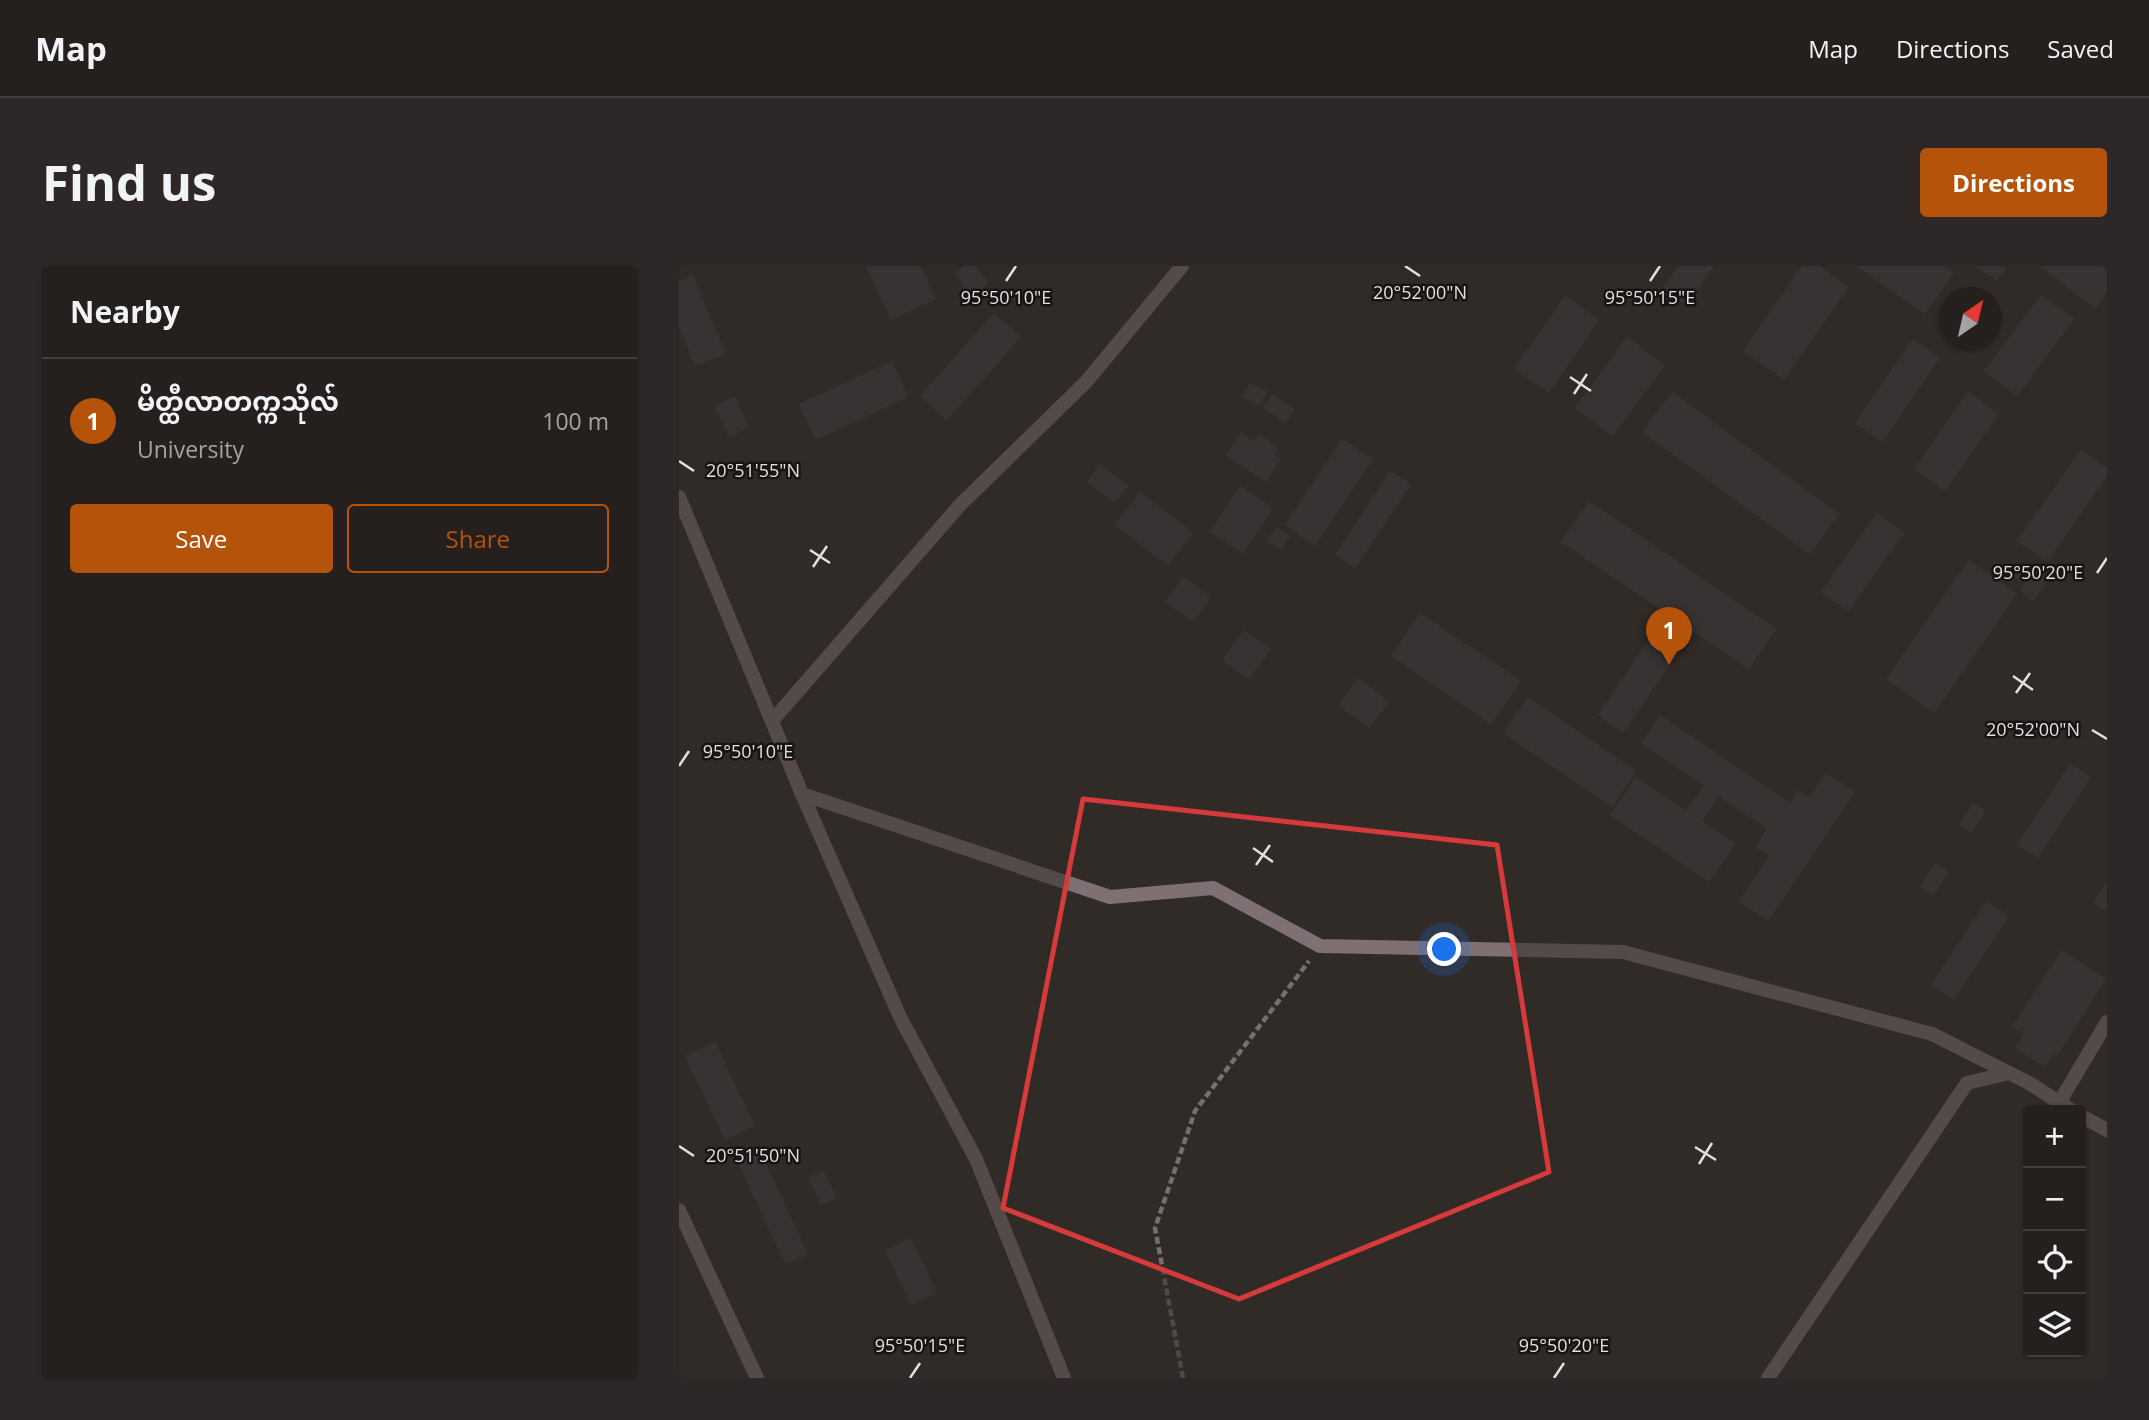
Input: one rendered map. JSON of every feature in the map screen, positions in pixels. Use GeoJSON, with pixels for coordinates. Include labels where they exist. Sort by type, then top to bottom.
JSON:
{"type":"FeatureCollection","features":[{"type":"Feature","properties":{"kind":"street"},"geometry":{"type":"LineString","coordinates":[[772,721],[960,505],[1086,382],[1182,266]]}},
{"type":"Feature","properties":{"kind":"street"},"geometry":{"type":"LineString","coordinates":[[679,497],[802,794],[901,1019],[976,1159],[1064,1378]]}},
{"type":"Feature","properties":{"kind":"street"},"geometry":{"type":"LineString","coordinates":[[802,794],[1111,897],[1213,888],[1321,946],[1623,952],[1932,1034],[2029,1083],[2062,1105]]}},
{"type":"Feature","properties":{"kind":"street"},"geometry":{"type":"LineString","coordinates":[[2066,1105],[2107,1022]]}},
{"type":"Feature","properties":{"kind":"street"},"geometry":{"type":"LineString","coordinates":[[1768,1378],[1967,1083],[2009,1073]]}},
{"type":"Feature","properties":{"kind":"street"},"geometry":{"type":"LineString","coordinates":[[2086,1118],[2107,1130]]}},
{"type":"Feature","properties":{"kind":"street"},"geometry":{"type":"LineString","coordinates":[[679,1210],[757,1378]]}},
{"type":"Feature","properties":{"kind":"path"},"geometry":{"type":"LineString","coordinates":[[1183,1378],[1155,1228],[1195,1111],[1321,946]]}},
{"type":"Feature","properties":{"kind":"highlighted area"},"geometry":{"type":"Polygon","coordinates":[[[1083,799],[1497,845],[1549,1172],[1239,1299],[1003,1208],[1083,799]]]}},
{"type":"Feature","properties":{"kind":"building"},"geometry":{"type":"Polygon","coordinates":[[[866,266],[920,266],[936,299],[891,320],[866,266]]]}},
{"type":"Feature","properties":{"kind":"building"},"geometry":{"type":"Polygon","coordinates":[[[965,266],[976,266],[989,284],[972,297],[955,273],[965,266]]]}},
{"type":"Feature","properties":{"kind":"building"},"geometry":{"type":"Polygon","coordinates":[[[1679,266],[1714,266],[1686,306],[1662,289],[1679,266]]]}},
{"type":"Feature","properties":{"kind":"building"},"geometry":{"type":"Polygon","coordinates":[[[1802,266],[1819,266],[1849,287],[1784,379],[1743,351],[1802,266]]]}},
{"type":"Feature","properties":{"kind":"building"},"geometry":{"type":"Polygon","coordinates":[[[1856,266],[1943,266],[1954,273],[1944,287],[1939,287],[1939,294],[1925,314],[1856,266]]]}},
{"type":"Feature","properties":{"kind":"building"},"geometry":{"type":"Polygon","coordinates":[[[1976,266],[2007,266],[1997,281],[1976,266]]]}},
{"type":"Feature","properties":{"kind":"building"},"geometry":{"type":"Polygon","coordinates":[[[2040,266],[2107,266],[2107,293],[2095,308],[2040,266]]]}},
{"type":"Feature","properties":{"kind":"building"},"geometry":{"type":"Polygon","coordinates":[[[693,275],[726,354],[695,366],[679,326],[679,281],[693,275]]]}},
{"type":"Feature","properties":{"kind":"building"},"geometry":{"type":"Polygon","coordinates":[[[2041,295],[2074,319],[2017,396],[1984,371],[2041,295]]]}},
{"type":"Feature","properties":{"kind":"building"},"geometry":{"type":"Polygon","coordinates":[[[1565,296],[1599,320],[1549,393],[1514,369],[1565,296]]]}},
{"type":"Feature","properties":{"kind":"building"},"geometry":{"type":"Polygon","coordinates":[[[994,313],[1021,337],[947,420],[920,396],[994,313]]]}},
{"type":"Feature","properties":{"kind":"building"},"geometry":{"type":"Polygon","coordinates":[[[1627,337],[1665,365],[1613,436],[1575,408],[1627,337]]]}},
{"type":"Feature","properties":{"kind":"building"},"geometry":{"type":"Polygon","coordinates":[[[1913,339],[1940,358],[1882,442],[1855,423],[1913,339]]]}},
{"type":"Feature","properties":{"kind":"building"},"geometry":{"type":"Polygon","coordinates":[[[892,361],[908,397],[816,440],[799,404],[892,361]]]}},
{"type":"Feature","properties":{"kind":"building"},"geometry":{"type":"Polygon","coordinates":[[[1250,383],[1267,392],[1259,406],[1242,397],[1250,383]]]}},
{"type":"Feature","properties":{"kind":"building"},"geometry":{"type":"Polygon","coordinates":[[[1672,392],[1839,514],[1810,554],[1642,432],[1672,392]]]}},
{"type":"Feature","properties":{"kind":"building"},"geometry":{"type":"Polygon","coordinates":[[[1968,392],[1999,414],[1945,491],[1914,469],[1968,392]]]}},
{"type":"Feature","properties":{"kind":"building"},"geometry":{"type":"Polygon","coordinates":[[[1272,394],[1295,409],[1285,423],[1263,408],[1272,394]]]}},
{"type":"Feature","properties":{"kind":"building"},"geometry":{"type":"Polygon","coordinates":[[[735,397],[749,427],[729,437],[714,406],[735,397]]]}},
{"type":"Feature","properties":{"kind":"building"},"geometry":{"type":"Polygon","coordinates":[[[1241,433],[1253,441],[1258,434],[1278,448],[1274,455],[1281,459],[1266,482],[1226,455],[1241,433]]]}},
{"type":"Feature","properties":{"kind":"building"},"geometry":{"type":"Polygon","coordinates":[[[1342,439],[1373,459],[1315,546],[1285,525],[1342,439]]]}},
{"type":"Feature","properties":{"kind":"building"},"geometry":{"type":"Polygon","coordinates":[[[2081,450],[2107,468],[2107,476],[2047,562],[2017,541],[2081,450]]]}},
{"type":"Feature","properties":{"kind":"building"},"geometry":{"type":"Polygon","coordinates":[[[1100,464],[1128,486],[1114,503],[1087,482],[1100,464]]]}},
{"type":"Feature","properties":{"kind":"building"},"geometry":{"type":"Polygon","coordinates":[[[1390,471],[1411,484],[1355,568],[1335,555],[1390,471]]]}},
{"type":"Feature","properties":{"kind":"building"},"geometry":{"type":"Polygon","coordinates":[[[1240,486],[1273,508],[1243,554],[1210,532],[1240,486]]]}},
{"type":"Feature","properties":{"kind":"building"},"geometry":{"type":"Polygon","coordinates":[[[1140,492],[1193,532],[1168,566],[1115,525],[1140,492]]]}},
{"type":"Feature","properties":{"kind":"building"},"geometry":{"type":"Polygon","coordinates":[[[1589,501],[1776,629],[1749,669],[1561,542],[1589,501]]]}},
{"type":"Feature","properties":{"kind":"building"},"geometry":{"type":"Polygon","coordinates":[[[1877,513],[1904,533],[1848,611],[1821,592],[1877,513]]]}},
{"type":"Feature","properties":{"kind":"building"},"geometry":{"type":"Polygon","coordinates":[[[1276,527],[1290,536],[1281,550],[1267,541],[1276,527]]]}},
{"type":"Feature","properties":{"kind":"building"},"geometry":{"type":"Polygon","coordinates":[[[1969,560],[2017,594],[1934,713],[1886,679],[1969,560]]]}},
{"type":"Feature","properties":{"kind":"building"},"geometry":{"type":"Polygon","coordinates":[[[2021,564],[2030,570],[2022,582],[2013,576],[2021,564]]]}},
{"type":"Feature","properties":{"kind":"building"},"geometry":{"type":"Polygon","coordinates":[[[2036,568],[2050,578],[2033,601],[2020,590],[2036,568]]]}},
{"type":"Feature","properties":{"kind":"building"},"geometry":{"type":"Polygon","coordinates":[[[1183,577],[1211,597],[1194,622],[1165,602],[1183,577]]]}},
{"type":"Feature","properties":{"kind":"building"},"geometry":{"type":"Polygon","coordinates":[[[1420,613],[1521,681],[1491,724],[1391,656],[1420,613]]]}},
{"type":"Feature","properties":{"kind":"building"},"geometry":{"type":"Polygon","coordinates":[[[1662,620],[1688,638],[1623,733],[1598,715],[1662,620]]]}},
{"type":"Feature","properties":{"kind":"building"},"geometry":{"type":"Polygon","coordinates":[[[1244,630],[1271,649],[1249,679],[1222,660],[1244,630]]]}},
{"type":"Feature","properties":{"kind":"building"},"geometry":{"type":"Polygon","coordinates":[[[1358,678],[1389,702],[1369,728],[1338,705],[1358,678]]]}},
{"type":"Feature","properties":{"kind":"building"},"geometry":{"type":"Polygon","coordinates":[[[1528,697],[1636,771],[1612,807],[1503,733],[1528,697]]]}},
{"type":"Feature","properties":{"kind":"building"},"geometry":{"type":"Polygon","coordinates":[[[1660,715],[1790,803],[1798,790],[1809,797],[1826,773],[1855,792],[1768,921],[1739,901],[1769,856],[1755,847],[1767,829],[1719,796],[1702,821],[1736,844],[1709,882],[1610,815],[1636,777],[1686,811],[1704,786],[1641,743],[1660,715]]]}},
{"type":"Feature","properties":{"kind":"building"},"geometry":{"type":"Polygon","coordinates":[[[2070,764],[2091,777],[2038,858],[2017,845],[2070,764]]]}},
{"type":"Feature","properties":{"kind":"building"},"geometry":{"type":"Polygon","coordinates":[[[1973,803],[1986,811],[1971,833],[1959,825],[1973,803]]]}},
{"type":"Feature","properties":{"kind":"building"},"geometry":{"type":"Polygon","coordinates":[[[1935,863],[1949,872],[1933,895],[1920,887],[1935,863]]]}},
{"type":"Feature","properties":{"kind":"building"},"geometry":{"type":"Polygon","coordinates":[[[2107,881],[2107,912],[2093,903],[2107,881]]]}},
{"type":"Feature","properties":{"kind":"building"},"geometry":{"type":"Polygon","coordinates":[[[1986,901],[2009,916],[1954,1000],[1931,985],[1986,901]]]}},
{"type":"Feature","properties":{"kind":"building"},"geometry":{"type":"Polygon","coordinates":[[[2062,950],[2106,979],[2057,1056],[2054,1053],[2045,1067],[2015,1048],[2024,1034],[2012,1027],[2062,950]]]}},
{"type":"Feature","properties":{"kind":"building"},"geometry":{"type":"Polygon","coordinates":[[[715,1042],[755,1126],[725,1140],[685,1056],[715,1042]]]}},
{"type":"Feature","properties":{"kind":"building"},"geometry":{"type":"Polygon","coordinates":[[[761,1153],[808,1254],[785,1264],[738,1163],[761,1153]]]}},
{"type":"Feature","properties":{"kind":"building"},"geometry":{"type":"Polygon","coordinates":[[[824,1171],[837,1198],[821,1205],[808,1178],[824,1171]]]}},
{"type":"Feature","properties":{"kind":"building"},"geometry":{"type":"Polygon","coordinates":[[[911,1238],[937,1293],[911,1305],[885,1250],[911,1238]]]}},
{"type":"Feature","properties":{"kind":"place","name":"မိတ္ထီလာတက္ကသိုလ်"},"geometry":{"type":"Point","coordinates":[1669,665]}}]}
